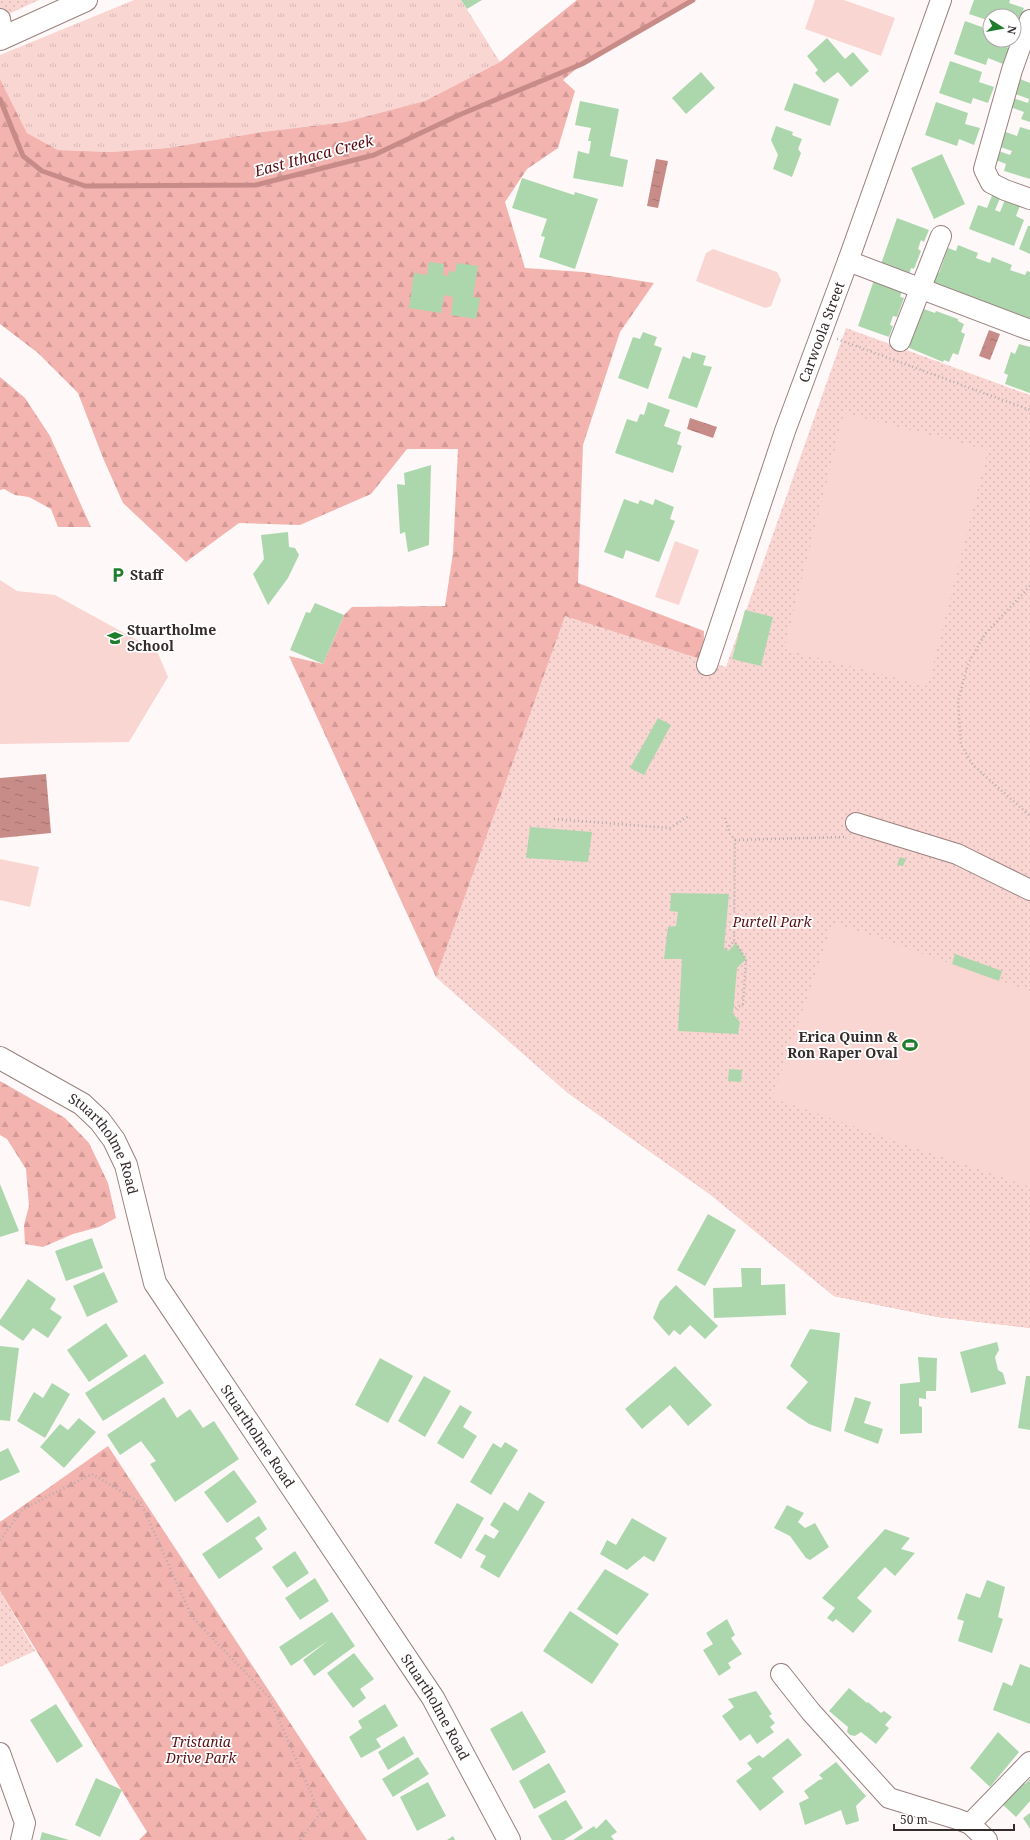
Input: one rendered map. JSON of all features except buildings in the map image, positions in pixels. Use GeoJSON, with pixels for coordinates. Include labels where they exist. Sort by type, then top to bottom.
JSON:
{"type":"FeatureCollection","features":[{"type":"Feature","properties":{"kind":"main road"},"geometry":{"type":"LineString","coordinates":[[1,32],[86,0]]}},
{"type":"Feature","properties":{"kind":"main road","name":"Stuartholme Road"},"geometry":{"type":"LineString","coordinates":[[0,1058],[82,1104],[100,1122],[114,1140],[126,1165],[155,1283],[433,1698],[509,1840]]}},
{"type":"Feature","properties":{"kind":"street","name":"Carwoola Street"},"geometry":{"type":"LineString","coordinates":[[707,665],[785,431],[848,261],[941,0]]}},
{"type":"Feature","properties":{"kind":"street"},"geometry":{"type":"LineString","coordinates":[[1030,20],[1012,70],[984,169],[991,182],[1005,190],[1030,199]]}},
{"type":"Feature","properties":{"kind":"street"},"geometry":{"type":"LineString","coordinates":[[900,341],[941,236]]}},
{"type":"Feature","properties":{"kind":"street"},"geometry":{"type":"LineString","coordinates":[[848,261],[1030,330]]}},
{"type":"Feature","properties":{"kind":"street"},"geometry":{"type":"LineString","coordinates":[[852,830],[957,854],[1030,890]]}},
{"type":"Feature","properties":{"kind":"street"},"geometry":{"type":"LineString","coordinates":[[781,1674],[811,1712],[889,1798],[970,1824],[986,1840]]}},
{"type":"Feature","properties":{"kind":"street"},"geometry":{"type":"LineString","coordinates":[[0,1753],[25,1824],[21,1840]]}},
{"type":"Feature","properties":{"kind":"street"},"geometry":{"type":"LineString","coordinates":[[970,1824],[1030,1762]]}},
{"type":"Feature","properties":{"kind":"path"},"geometry":{"type":"LineString","coordinates":[[821,334],[1030,410]]}},
{"type":"Feature","properties":{"kind":"path"},"geometry":{"type":"LineString","coordinates":[[1030,586],[985,634],[968,664],[958,701],[962,745],[973,765],[1030,816]]}},
{"type":"Feature","properties":{"kind":"path"},"geometry":{"type":"LineString","coordinates":[[554,819],[670,828],[689,816]]}},
{"type":"Feature","properties":{"kind":"path"},"geometry":{"type":"LineString","coordinates":[[725,818],[730,834],[735,840],[734,941],[746,959],[743,1004],[734,1010]]}},
{"type":"Feature","properties":{"kind":"path"},"geometry":{"type":"LineString","coordinates":[[735,840],[852,830]]}},
{"type":"Feature","properties":{"kind":"path"},"geometry":{"type":"LineString","coordinates":[[726,950],[734,941]]}},
{"type":"Feature","properties":{"kind":"path"},"geometry":{"type":"LineString","coordinates":[[0,1540],[23,1509],[92,1474],[141,1503],[192,1617],[269,1698],[320,1814],[300,1840]]}},
{"type":"Feature","properties":{"kind":"green space"},"geometry":{"type":"Polygon","coordinates":[[[0,0],[39,0],[0,18],[0,0]]]}},
{"type":"Feature","properties":{"kind":"green space"},"geometry":{"type":"Polygon","coordinates":[[[134,0],[461,0],[500,62],[425,101],[345,122],[262,132],[168,148],[110,152],[58,150],[27,133],[0,79],[0,55],[134,0]]]}},
{"type":"Feature","properties":{"kind":"green space"},"geometry":{"type":"Polygon","coordinates":[[[577,0],[693,0],[582,64],[563,80],[575,91],[558,148],[527,169],[505,202],[525,268],[583,272],[654,283],[620,332],[583,445],[578,583],[704,631],[703,688],[1030,1328],[938,1317],[834,1296],[711,1195],[568,1093],[436,977],[289,656],[323,664],[344,615],[352,607],[445,606],[453,553],[458,449],[407,449],[371,494],[300,525],[239,523],[186,562],[123,503],[103,458],[78,393],[38,353],[0,324],[0,79],[27,133],[58,150],[110,152],[168,148],[262,132],[345,122],[425,101],[500,62],[577,0]]]}},
{"type":"Feature","properties":{"kind":"green space"},"geometry":{"type":"Polygon","coordinates":[[[815,0],[844,0],[895,18],[881,56],[805,29],[815,0]]]}},
{"type":"Feature","properties":{"kind":"green space"},"geometry":{"type":"Polygon","coordinates":[[[713,249],[777,272],[781,280],[771,306],[765,308],[696,281],[706,253],[713,249]]]}},
{"type":"Feature","properties":{"kind":"green space","name":"Purtell Park"},"geometry":{"type":"Polygon","coordinates":[[[846,328],[1030,395],[1030,1328],[938,1317],[834,1296],[711,1195],[568,1093],[436,977],[565,616],[726,667],[846,328]]]}},
{"type":"Feature","properties":{"kind":"green space"},"geometry":{"type":"Polygon","coordinates":[[[0,377],[25,398],[50,436],[91,527],[58,527],[51,509],[29,497],[15,495],[4,489],[0,490],[0,377]]]}},
{"type":"Feature","properties":{"kind":"green space"},"geometry":{"type":"Polygon","coordinates":[[[844,413],[988,450],[928,686],[784,649],[844,413]]]}},
{"type":"Feature","properties":{"kind":"green space"},"geometry":{"type":"Polygon","coordinates":[[[675,541],[699,550],[679,605],[655,597],[675,541]]]}},
{"type":"Feature","properties":{"kind":"green space"},"geometry":{"type":"Polygon","coordinates":[[[0,580],[17,591],[55,595],[157,651],[168,677],[129,742],[0,744],[0,580]]]}},
{"type":"Feature","properties":{"kind":"green space"},"geometry":{"type":"Polygon","coordinates":[[[0,859],[39,867],[30,907],[0,900],[0,859]]]}},
{"type":"Feature","properties":{"kind":"green space","name":"Erica Quinn & Ron Raper Oval"},"geometry":{"type":"Polygon","coordinates":[[[833,923],[1030,991],[1030,1187],[772,1098],[833,923]]]}},
{"type":"Feature","properties":{"kind":"green space"},"geometry":{"type":"Polygon","coordinates":[[[0,1081],[65,1118],[89,1143],[108,1183],[116,1218],[99,1227],[73,1234],[43,1247],[25,1244],[24,1225],[29,1206],[26,1169],[7,1139],[0,1135],[0,1081]]]}},
{"type":"Feature","properties":{"kind":"green space","name":"Tristania Drive Park"},"geometry":{"type":"Polygon","coordinates":[[[108,1446],[367,1840],[139,1840],[147,1832],[0,1591],[0,1522],[108,1446]]]}},
{"type":"Feature","properties":{"kind":"green space"},"geometry":{"type":"Polygon","coordinates":[[[0,1591],[35,1651],[0,1667],[0,1591]]]}},
{"type":"Feature","properties":{"kind":"water"},"geometry":{"type":"Polygon","coordinates":[[[656,159],[668,161],[658,208],[647,206],[656,159]]]}},
{"type":"Feature","properties":{"kind":"water"},"geometry":{"type":"Polygon","coordinates":[[[989,330],[1000,334],[990,360],[979,356],[989,330]]]}},
{"type":"Feature","properties":{"kind":"water"},"geometry":{"type":"Polygon","coordinates":[[[690,418],[717,427],[713,438],[687,429],[690,418]]]}},
{"type":"Feature","properties":{"kind":"water"},"geometry":{"type":"Polygon","coordinates":[[[46,774],[51,833],[0,838],[0,778],[46,774]]]}},
{"type":"Feature","properties":{"kind":"waterway","name":"East Ithaca Creek"},"geometry":{"type":"LineString","coordinates":[[0,99],[23,156],[42,171],[85,186],[256,185],[374,155],[459,115],[582,64],[693,0]]}},
{"type":"Feature","properties":{"kind":"place","name":"Staff"},"geometry":{"type":"Point","coordinates":[118,575]}},
{"type":"Feature","properties":{"kind":"place","name":"Stuartholme School"},"geometry":{"type":"Point","coordinates":[115,638]}},
{"type":"Feature","properties":{"kind":"place","name":"Erica Quinn & Ron Raper Oval"},"geometry":{"type":"Point","coordinates":[910,1045]}}]}
